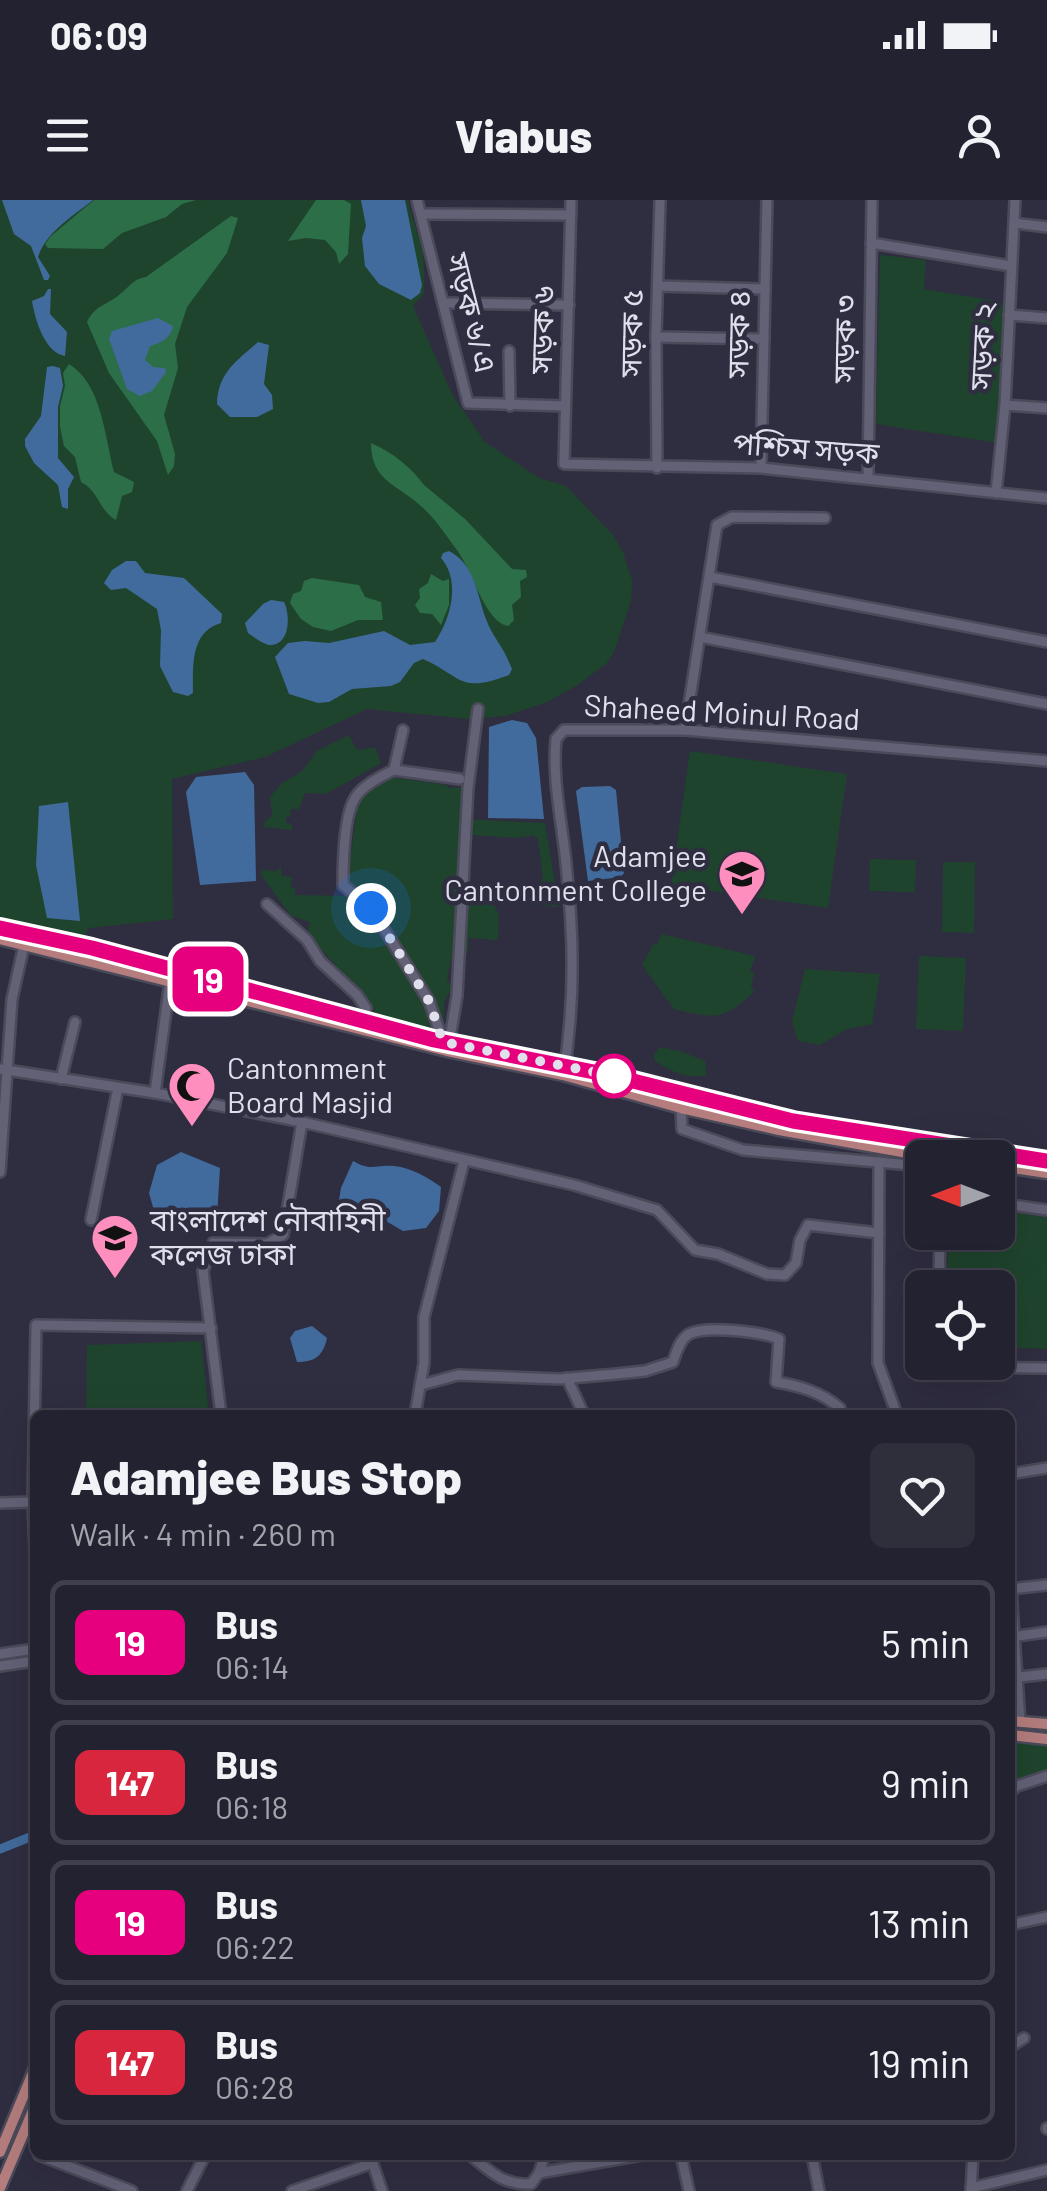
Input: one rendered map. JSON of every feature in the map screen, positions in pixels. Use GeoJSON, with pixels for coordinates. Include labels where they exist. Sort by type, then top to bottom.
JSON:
{"type":"FeatureCollection","features":[{"type":"Feature","properties":{"kind":"main road"},"geometry":{"type":"LineString","coordinates":[[0,928],[92,948],[361,1024]]}},
{"type":"Feature","properties":{"kind":"main road"},"geometry":{"type":"LineString","coordinates":[[0,939],[447,1045],[793,1121],[1047,1161]]}},
{"type":"Feature","properties":{"kind":"main road"},"geometry":{"type":"LineString","coordinates":[[564,1071],[681,1108],[905,1153]]}},
{"type":"Feature","properties":{"kind":"main road"},"geometry":{"type":"LineString","coordinates":[[1015,1169],[1047,1174]]}},
{"type":"Feature","properties":{"kind":"main road"},"geometry":{"type":"LineString","coordinates":[[1015,1722],[1047,1724]]}},
{"type":"Feature","properties":{"kind":"main road"},"geometry":{"type":"LineString","coordinates":[[1015,1736],[1047,1739]]}},
{"type":"Feature","properties":{"kind":"main road"},"geometry":{"type":"LineString","coordinates":[[0,2152],[30,2080]]}},
{"type":"Feature","properties":{"kind":"main road"},"geometry":{"type":"LineString","coordinates":[[0,2188],[30,2117]]}},
{"type":"Feature","properties":{"kind":"street","name":"সড়ক ৬/এ"},"geometry":{"type":"LineString","coordinates":[[417,200],[468,403],[565,406]]}},
{"type":"Feature","properties":{"kind":"street","name":"সড়ক ৬"},"geometry":{"type":"LineString","coordinates":[[562,461],[572,200]]}},
{"type":"Feature","properties":{"kind":"street","name":"সড়ক ৫"},"geometry":{"type":"LineString","coordinates":[[657,468],[660,200]]}},
{"type":"Feature","properties":{"kind":"street","name":"সড়ক ৪"},"geometry":{"type":"LineString","coordinates":[[761,468],[767,200]]}},
{"type":"Feature","properties":{"kind":"street","name":"সড়ক ৩"},"geometry":{"type":"LineString","coordinates":[[868,478],[872,200]]}},
{"type":"Feature","properties":{"kind":"street","name":"সড়ক ২"},"geometry":{"type":"LineString","coordinates":[[996,494],[1015,200]]}},
{"type":"Feature","properties":{"kind":"street"},"geometry":{"type":"LineString","coordinates":[[421,214],[571,214]]}},
{"type":"Feature","properties":{"kind":"street"},"geometry":{"type":"LineString","coordinates":[[1014,223],[1047,227]]}},
{"type":"Feature","properties":{"kind":"street"},"geometry":{"type":"LineString","coordinates":[[872,244],[1011,266]]}},
{"type":"Feature","properties":{"kind":"street"},"geometry":{"type":"LineString","coordinates":[[658,286],[765,289]]}},
{"type":"Feature","properties":{"kind":"street"},"geometry":{"type":"LineString","coordinates":[[443,303],[570,305]]}},
{"type":"Feature","properties":{"kind":"street"},"geometry":{"type":"LineString","coordinates":[[1009,315],[1047,318]]}},
{"type":"Feature","properties":{"kind":"street"},"geometry":{"type":"LineString","coordinates":[[656,337],[764,338]]}},
{"type":"Feature","properties":{"kind":"street"},"geometry":{"type":"LineString","coordinates":[[510,350],[510,406]]}},
{"type":"Feature","properties":{"kind":"street"},"geometry":{"type":"LineString","coordinates":[[1004,406],[1047,408]]}},
{"type":"Feature","properties":{"kind":"street","name":"পশ্চিম সড়ক"},"geometry":{"type":"LineString","coordinates":[[562,461],[567,466],[761,468],[1047,498]]}},
{"type":"Feature","properties":{"kind":"street"},"geometry":{"type":"LineString","coordinates":[[685,730],[717,525],[724,520],[825,518]]}},
{"type":"Feature","properties":{"kind":"street"},"geometry":{"type":"LineString","coordinates":[[710,577],[1047,642]]}},
{"type":"Feature","properties":{"kind":"street"},"geometry":{"type":"LineString","coordinates":[[700,637],[1047,704]]}},
{"type":"Feature","properties":{"kind":"street"},"geometry":{"type":"LineString","coordinates":[[447,1045],[457,996],[468,788],[478,709]]}},
{"type":"Feature","properties":{"kind":"street"},"geometry":{"type":"LineString","coordinates":[[394,770],[402,730]]}},
{"type":"Feature","properties":{"kind":"street","name":"Shaheed Moinul Road"},"geometry":{"type":"LineString","coordinates":[[564,1071],[574,1002],[572,924],[555,772],[556,739],[568,730],[685,730],[1047,762]]}},
{"type":"Feature","properties":{"kind":"street"},"geometry":{"type":"LineString","coordinates":[[447,1045],[429,1001],[371,908],[343,885],[352,802],[358,794],[394,770],[460,779]]}},
{"type":"Feature","properties":{"kind":"street"},"geometry":{"type":"LineString","coordinates":[[266,904],[307,940],[320,961],[357,995],[366,1008],[361,1024]]}},
{"type":"Feature","properties":{"kind":"street"},"geometry":{"type":"LineString","coordinates":[[0,1172],[2,1070],[24,944]]}},
{"type":"Feature","properties":{"kind":"street"},"geometry":{"type":"LineString","coordinates":[[155,1093],[170,981]]}},
{"type":"Feature","properties":{"kind":"street"},"geometry":{"type":"LineString","coordinates":[[61,1079],[76,1022]]}},
{"type":"Feature","properties":{"kind":"street"},"geometry":{"type":"LineString","coordinates":[[2,1070],[155,1093],[302,1122],[574,1184],[657,1210],[696,1250],[718,1254],[767,1274],[785,1275],[792,1269],[808,1225],[878,1233]]}},
{"type":"Feature","properties":{"kind":"street"},"geometry":{"type":"LineString","coordinates":[[91,1220],[118,1088]]}},
{"type":"Feature","properties":{"kind":"street"},"geometry":{"type":"LineString","coordinates":[[681,1108],[682,1129],[743,1150],[905,1164]]}},
{"type":"Feature","properties":{"kind":"street"},"geometry":{"type":"LineString","coordinates":[[220,1410],[204,1271],[213,1243],[268,1244],[283,1235],[302,1122]]}},
{"type":"Feature","properties":{"kind":"street"},"geometry":{"type":"LineString","coordinates":[[417,1410],[424,1318],[464,1161]]}},
{"type":"Feature","properties":{"kind":"street"},"geometry":{"type":"LineString","coordinates":[[879,1162],[878,1363],[895,1410]]}},
{"type":"Feature","properties":{"kind":"street"},"geometry":{"type":"LineString","coordinates":[[1015,1205],[1047,1210]]}},
{"type":"Feature","properties":{"kind":"street"},"geometry":{"type":"LineString","coordinates":[[35,1410],[36,1324],[211,1328]]}},
{"type":"Feature","properties":{"kind":"street"},"geometry":{"type":"LineString","coordinates":[[421,1385],[458,1375],[567,1378],[666,1366],[673,1362],[684,1337],[708,1330],[779,1339],[776,1382],[800,1386],[828,1398],[840,1410]]}},
{"type":"Feature","properties":{"kind":"street"},"geometry":{"type":"LineString","coordinates":[[1015,1368],[1047,1368]]}},
{"type":"Feature","properties":{"kind":"street"},"geometry":{"type":"LineString","coordinates":[[567,1378],[582,1410]]}},
{"type":"Feature","properties":{"kind":"street"},"geometry":{"type":"LineString","coordinates":[[1015,1473],[1047,1468]]}},
{"type":"Feature","properties":{"kind":"street"},"geometry":{"type":"LineString","coordinates":[[0,1503],[30,1502]]}},
{"type":"Feature","properties":{"kind":"street"},"geometry":{"type":"LineString","coordinates":[[1015,1588],[1047,1584]]}},
{"type":"Feature","properties":{"kind":"street"},"geometry":{"type":"LineString","coordinates":[[1015,1636],[1047,1632]]}},
{"type":"Feature","properties":{"kind":"street"},"geometry":{"type":"LineString","coordinates":[[1015,1648],[1020,1677],[1015,1690],[1015,1722]]}},
{"type":"Feature","properties":{"kind":"street"},"geometry":{"type":"LineString","coordinates":[[0,1654],[30,1650]]}},
{"type":"Feature","properties":{"kind":"street"},"geometry":{"type":"LineString","coordinates":[[0,1666],[30,1662]]}},
{"type":"Feature","properties":{"kind":"street"},"geometry":{"type":"LineString","coordinates":[[1020,1677],[1047,1674]]}},
{"type":"Feature","properties":{"kind":"street"},"geometry":{"type":"LineString","coordinates":[[1015,1788],[1047,1776]]}},
{"type":"Feature","properties":{"kind":"street"},"geometry":{"type":"LineString","coordinates":[[1015,1923],[1047,1917]]}},
{"type":"Feature","properties":{"kind":"street"},"geometry":{"type":"LineString","coordinates":[[1015,2044],[1024,2038]]}},
{"type":"Feature","properties":{"kind":"street"},"geometry":{"type":"LineString","coordinates":[[17,2146],[30,2151]]}},
{"type":"Feature","properties":{"kind":"street"},"geometry":{"type":"LineString","coordinates":[[52,2160],[132,2191]]}},
{"type":"Feature","properties":{"kind":"street"},"geometry":{"type":"LineString","coordinates":[[187,2191],[202,2160]]}},
{"type":"Feature","properties":{"kind":"street"},"geometry":{"type":"LineString","coordinates":[[292,2191],[369,2160]]}},
{"type":"Feature","properties":{"kind":"street"},"geometry":{"type":"LineString","coordinates":[[371,2160],[382,2191]]}},
{"type":"Feature","properties":{"kind":"street"},"geometry":{"type":"LineString","coordinates":[[476,2160],[507,2184],[531,2188],[543,2160]]}},
{"type":"Feature","properties":{"kind":"street"},"geometry":{"type":"LineString","coordinates":[[539,2172],[612,2160]]}},
{"type":"Feature","properties":{"kind":"street"},"geometry":{"type":"LineString","coordinates":[[682,2160],[689,2191]]}},
{"type":"Feature","properties":{"kind":"street"},"geometry":{"type":"LineString","coordinates":[[813,2160],[819,2191]]}},
{"type":"Feature","properties":{"kind":"street"},"geometry":{"type":"LineString","coordinates":[[973,2160],[971,2190],[1047,2170]]}},
{"type":"Feature","properties":{"kind":"green space"},"geometry":{"type":"Polygon","coordinates":[[[0,200],[408,200],[424,266],[424,294],[413,306],[453,396],[485,442],[539,478],[566,486],[613,535],[623,552],[632,581],[631,601],[614,652],[606,664],[545,703],[505,716],[469,719],[367,709],[265,757],[172,779],[173,919],[89,928],[83,937],[0,925],[0,200]]]}},
{"type":"Feature","properties":{"kind":"green space"},"geometry":{"type":"Polygon","coordinates":[[[94,200],[196,200],[182,204],[166,217],[122,233],[103,249],[48,248],[45,244],[51,236],[94,200]]]}},
{"type":"Feature","properties":{"kind":"green space"},"geometry":{"type":"Polygon","coordinates":[[[316,200],[344,200],[351,204],[348,254],[339,264],[336,252],[325,240],[288,241],[316,200]]]}},
{"type":"Feature","properties":{"kind":"green space"},"geometry":{"type":"Polygon","coordinates":[[[231,216],[238,218],[227,253],[187,307],[175,344],[178,368],[164,415],[175,454],[168,475],[157,441],[109,373],[87,322],[97,309],[231,216]]]}},
{"type":"Feature","properties":{"kind":"green space"},"geometry":{"type":"Polygon","coordinates":[[[880,255],[926,260],[924,289],[1003,302],[998,443],[876,424],[880,255]]]}},
{"type":"Feature","properties":{"kind":"green space"},"geometry":{"type":"Polygon","coordinates":[[[69,364],[80,373],[95,398],[114,472],[134,482],[132,492],[122,496],[116,520],[81,482],[75,457],[64,446],[60,406],[65,386],[63,373],[69,364]]]}},
{"type":"Feature","properties":{"kind":"green space"},"geometry":{"type":"Polygon","coordinates":[[[371,443],[407,466],[512,569],[526,570],[527,577],[520,581],[521,597],[512,605],[514,620],[508,626],[493,616],[463,559],[432,517],[381,474],[372,456],[371,443]]]}},
{"type":"Feature","properties":{"kind":"green space"},"geometry":{"type":"Polygon","coordinates":[[[431,574],[443,581],[449,579],[449,605],[441,625],[432,614],[420,613],[415,605],[420,598],[419,589],[428,583],[431,574]]]}},
{"type":"Feature","properties":{"kind":"green space"},"geometry":{"type":"Polygon","coordinates":[[[312,578],[359,585],[365,597],[381,602],[383,620],[358,620],[331,631],[313,627],[301,619],[290,603],[304,581],[312,578]]]}},
{"type":"Feature","properties":{"kind":"green space"},"geometry":{"type":"Polygon","coordinates":[[[349,735],[357,750],[375,747],[381,763],[326,794],[305,793],[299,809],[291,809],[290,817],[286,817],[292,830],[264,827],[272,816],[270,797],[281,784],[302,771],[317,751],[349,735]]]}},
{"type":"Feature","properties":{"kind":"green space"},"geometry":{"type":"Polygon","coordinates":[[[690,751],[847,774],[828,908],[671,885],[690,751]]]}},
{"type":"Feature","properties":{"kind":"green space"},"geometry":{"type":"Polygon","coordinates":[[[396,778],[462,787],[465,792],[461,819],[545,823],[559,907],[532,905],[529,898],[532,886],[543,877],[538,839],[533,835],[472,835],[465,885],[494,905],[499,918],[497,940],[469,938],[468,953],[451,959],[447,980],[453,987],[444,1002],[444,1031],[427,989],[422,993],[432,1037],[381,1020],[307,934],[310,922],[291,916],[261,875],[262,870],[276,871],[281,866],[281,876],[292,877],[294,895],[350,896],[372,917],[347,881],[358,803],[374,787],[396,778]]]}},
{"type":"Feature","properties":{"kind":"green space"},"geometry":{"type":"Polygon","coordinates":[[[870,859],[916,860],[915,892],[869,891],[870,859]]]}},
{"type":"Feature","properties":{"kind":"green space"},"geometry":{"type":"Polygon","coordinates":[[[943,862],[975,862],[974,933],[942,932],[943,862]]]}},
{"type":"Feature","properties":{"kind":"green space"},"geometry":{"type":"Polygon","coordinates":[[[662,934],[755,956],[750,972],[754,973],[754,992],[717,1015],[674,1009],[642,965],[662,934]]]}},
{"type":"Feature","properties":{"kind":"green space"},"geometry":{"type":"Polygon","coordinates":[[[919,956],[966,958],[963,1031],[916,1029],[919,956]]]}},
{"type":"Feature","properties":{"kind":"green space"},"geometry":{"type":"Polygon","coordinates":[[[805,969],[880,974],[872,1024],[847,1029],[820,1045],[798,1041],[792,1022],[805,969]]]}},
{"type":"Feature","properties":{"kind":"green space"},"geometry":{"type":"Polygon","coordinates":[[[660,1047],[705,1061],[707,1075],[687,1075],[661,1065],[654,1055],[660,1047]]]}},
{"type":"Feature","properties":{"kind":"green space"},"geometry":{"type":"Polygon","coordinates":[[[1015,1213],[1047,1217],[1047,1349],[1015,1348],[1015,1270],[947,1270],[948,1250],[1015,1250],[1015,1213]]]}},
{"type":"Feature","properties":{"kind":"green space"},"geometry":{"type":"Polygon","coordinates":[[[201,1341],[208,1410],[86,1410],[87,1345],[201,1341]]]}},
{"type":"Feature","properties":{"kind":"green space"},"geometry":{"type":"Polygon","coordinates":[[[1015,1738],[1047,1741],[1047,1773],[1015,1785],[1015,1738]]]}},
{"type":"Feature","properties":{"kind":"water"},"geometry":{"type":"Polygon","coordinates":[[[2,200],[93,200],[61,225],[42,248],[38,257],[50,276],[48,280],[44,280],[31,246],[14,234],[2,200]]]}},
{"type":"Feature","properties":{"kind":"water"},"geometry":{"type":"Polygon","coordinates":[[[361,200],[405,200],[422,285],[420,293],[411,300],[379,284],[365,266],[362,238],[366,226],[361,200]]]}},
{"type":"Feature","properties":{"kind":"water"},"geometry":{"type":"Polygon","coordinates":[[[48,289],[50,314],[67,332],[65,356],[52,349],[36,317],[32,301],[44,296],[48,289]]]}},
{"type":"Feature","properties":{"kind":"water"},"geometry":{"type":"Polygon","coordinates":[[[158,318],[173,326],[172,330],[165,339],[150,346],[145,360],[166,372],[152,391],[140,396],[127,389],[109,339],[112,331],[158,318]]]}},
{"type":"Feature","properties":{"kind":"water"},"geometry":{"type":"Polygon","coordinates":[[[258,342],[269,345],[264,384],[272,395],[273,409],[257,417],[230,417],[217,404],[221,383],[230,368],[258,342]]]}},
{"type":"Feature","properties":{"kind":"water"},"geometry":{"type":"Polygon","coordinates":[[[47,367],[60,368],[63,386],[58,407],[58,458],[74,477],[68,489],[68,509],[62,507],[58,485],[34,463],[25,446],[25,439],[41,416],[47,367]]]}},
{"type":"Feature","properties":{"kind":"water"},"geometry":{"type":"Polygon","coordinates":[[[449,551],[470,572],[488,625],[512,669],[509,675],[470,683],[423,659],[391,686],[352,689],[329,702],[318,703],[289,694],[275,657],[288,643],[329,643],[384,631],[410,645],[435,642],[452,600],[451,577],[441,558],[449,551]]]}},
{"type":"Feature","properties":{"kind":"water"},"geometry":{"type":"Polygon","coordinates":[[[126,561],[136,561],[145,573],[184,578],[222,614],[221,623],[204,634],[195,651],[193,693],[188,696],[173,692],[160,666],[157,609],[126,588],[111,590],[104,583],[112,570],[126,561]]]}},
{"type":"Feature","properties":{"kind":"water"},"geometry":{"type":"Polygon","coordinates":[[[271,600],[284,602],[288,620],[282,639],[271,645],[248,633],[245,623],[271,600]]]}},
{"type":"Feature","properties":{"kind":"water"},"geometry":{"type":"Polygon","coordinates":[[[512,720],[527,723],[536,738],[544,819],[488,818],[489,727],[512,720]]]}},
{"type":"Feature","properties":{"kind":"water"},"geometry":{"type":"Polygon","coordinates":[[[245,772],[254,785],[256,881],[200,885],[186,792],[196,777],[245,772]]]}},
{"type":"Feature","properties":{"kind":"water"},"geometry":{"type":"Polygon","coordinates":[[[610,786],[616,790],[624,873],[621,877],[588,881],[576,791],[582,787],[610,786]]]}},
{"type":"Feature","properties":{"kind":"water"},"geometry":{"type":"Polygon","coordinates":[[[68,802],[80,921],[47,918],[36,865],[39,806],[68,802]]]}},
{"type":"Feature","properties":{"kind":"water"},"geometry":{"type":"Polygon","coordinates":[[[181,1152],[220,1168],[216,1232],[158,1225],[149,1193],[157,1165],[181,1152]]]}},
{"type":"Feature","properties":{"kind":"water"},"geometry":{"type":"Polygon","coordinates":[[[353,1161],[369,1167],[401,1167],[425,1176],[441,1187],[439,1211],[426,1228],[403,1231],[379,1217],[350,1217],[338,1206],[353,1161]]]}},
{"type":"Feature","properties":{"kind":"water"},"geometry":{"type":"Polygon","coordinates":[[[312,1326],[327,1338],[325,1344],[317,1357],[297,1362],[290,1338],[295,1331],[312,1326]]]}},
{"type":"Feature","properties":{"kind":"waterway"},"geometry":{"type":"LineString","coordinates":[[0,1849],[30,1837]]}},
{"type":"Feature","properties":{"kind":"bus line","name":"19"},"geometry":{"type":"LineString","coordinates":[[0,928],[92,948],[434,1040],[609,1075],[734,1108],[1047,1161]]}},
{"type":"Feature","properties":{"kind":"place","name":"Adamjee Cantonment College"},"geometry":{"type":"Point","coordinates":[742,916]}},
{"type":"Feature","properties":{"kind":"place","name":"Cantonment Board Masjid"},"geometry":{"type":"Point","coordinates":[192,1128]}},
{"type":"Feature","properties":{"kind":"place","name":"বাংলাদেশ নৌবাহিনী কলেজ ঢাকা"},"geometry":{"type":"Point","coordinates":[115,1280]}},
{"type":"Feature","properties":{"kind":"route"},"geometry":{"type":"LineString","coordinates":[[371,908],[429,1001],[443,1042],[614,1076]]}}]}
